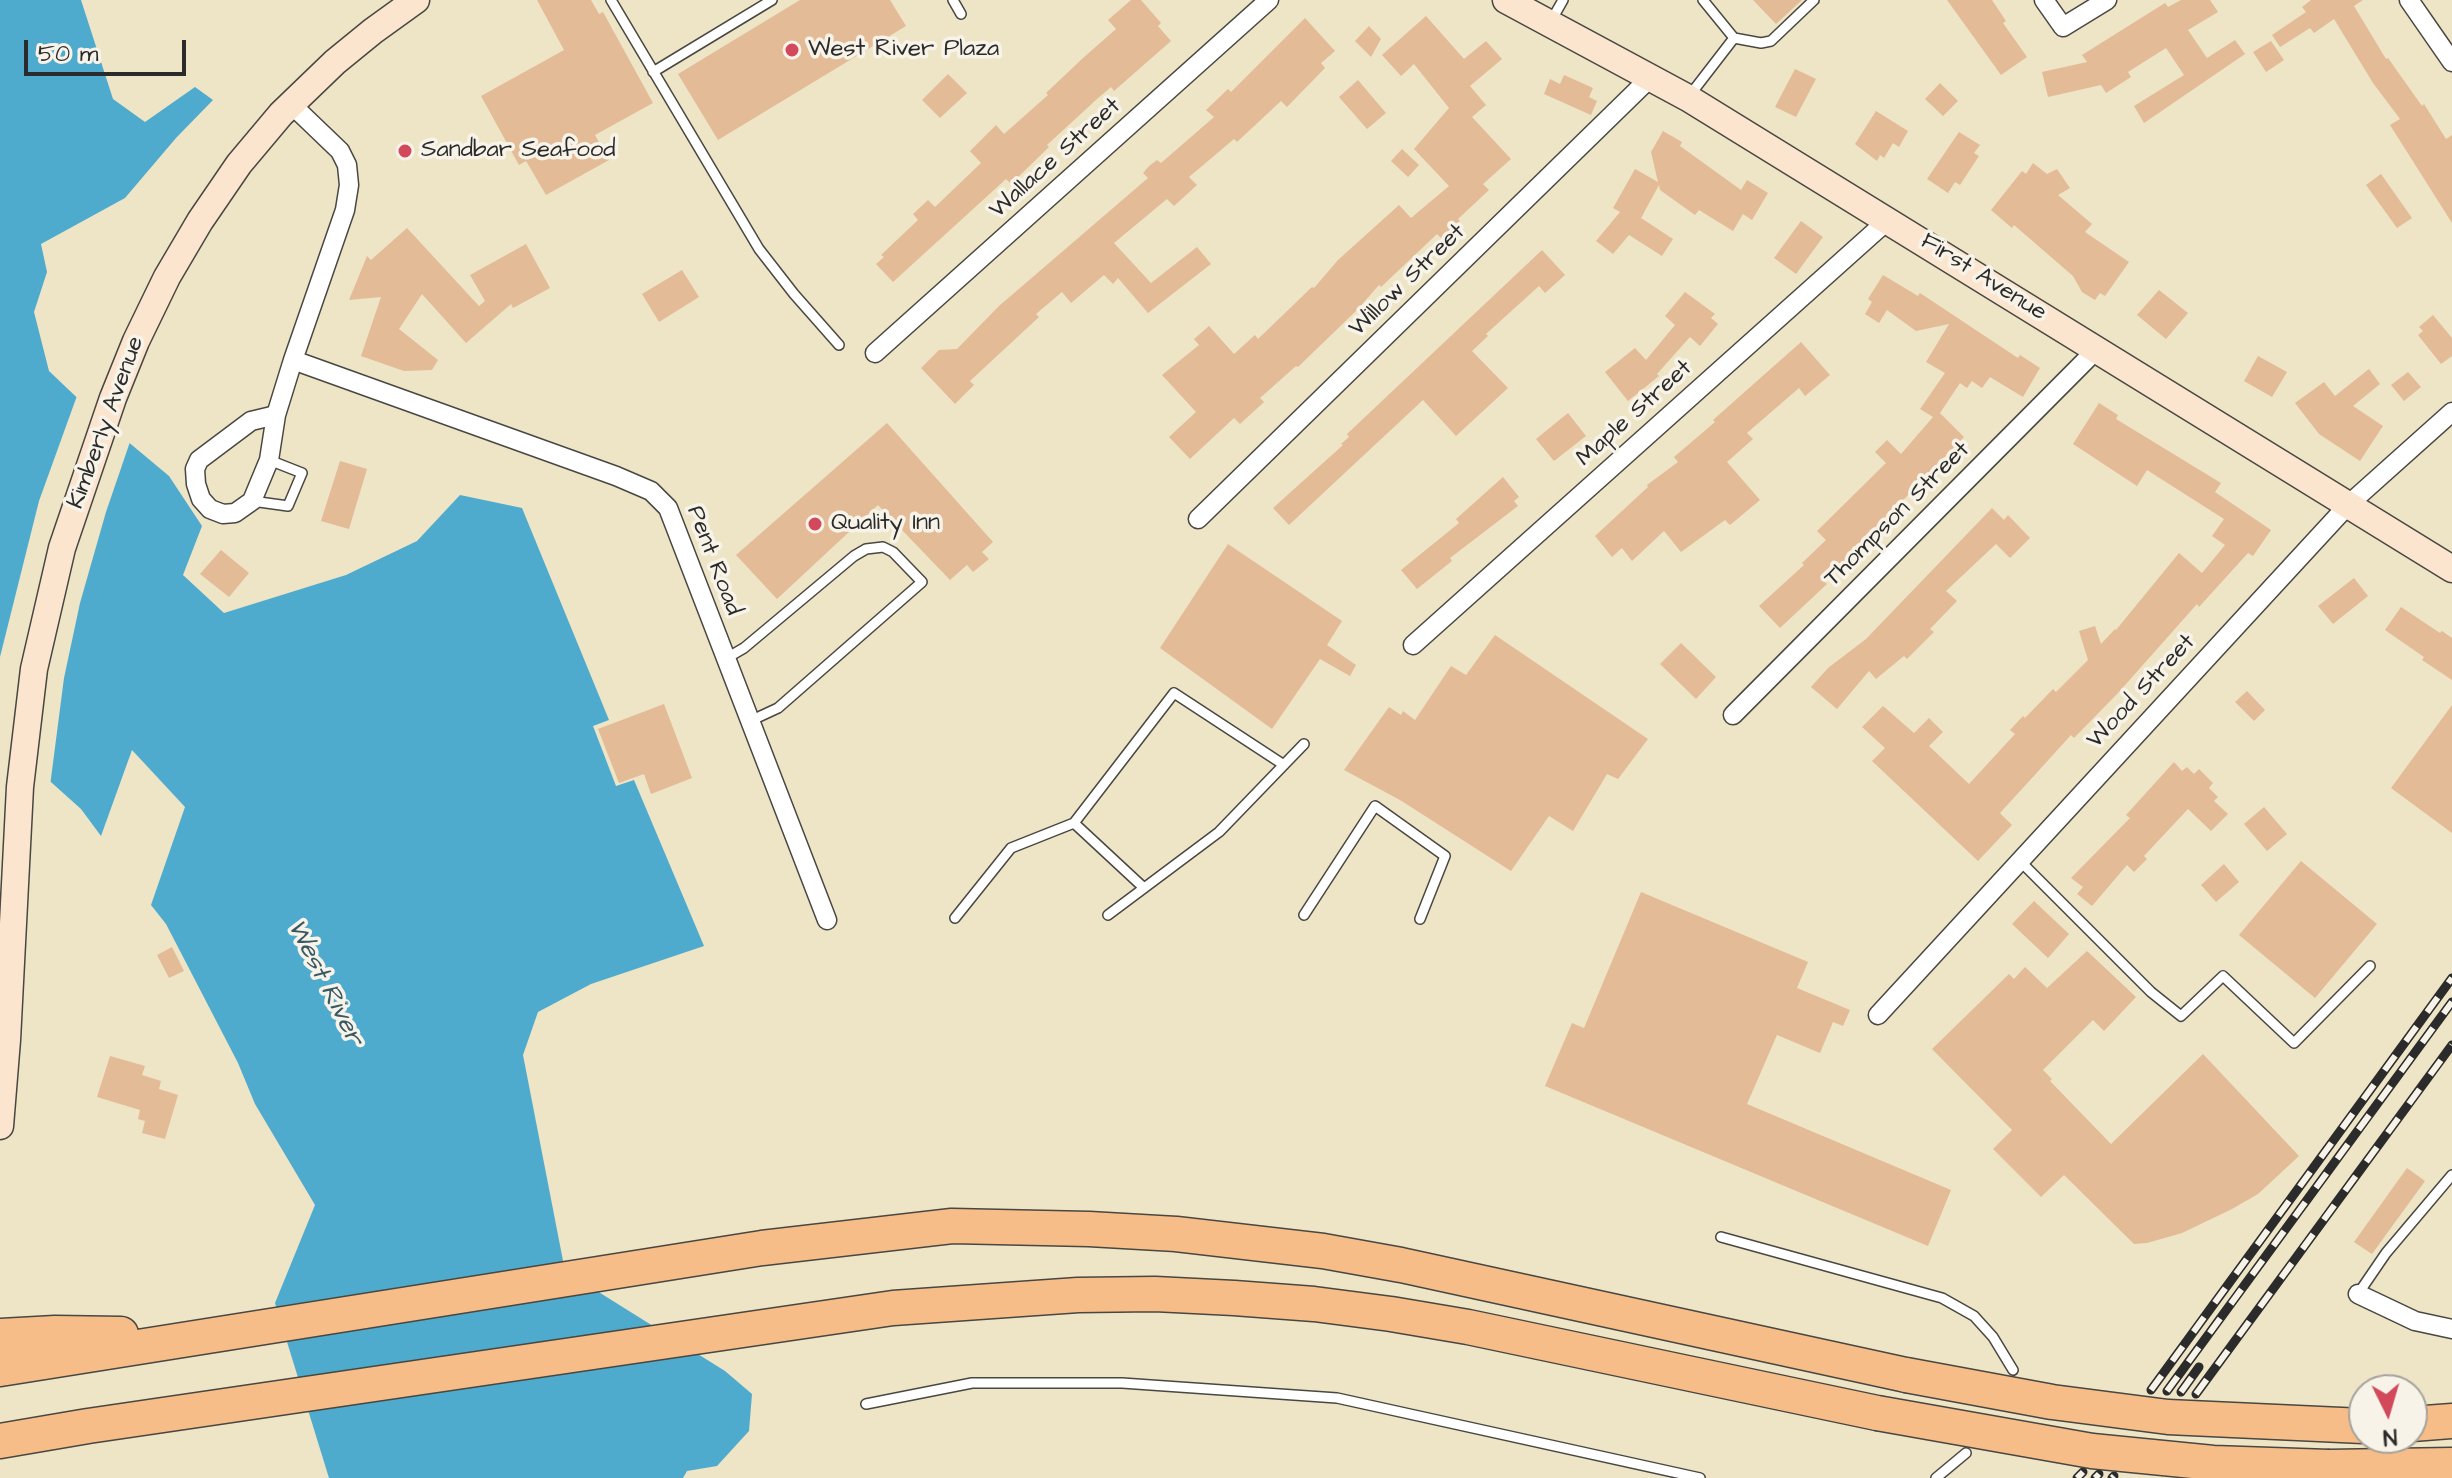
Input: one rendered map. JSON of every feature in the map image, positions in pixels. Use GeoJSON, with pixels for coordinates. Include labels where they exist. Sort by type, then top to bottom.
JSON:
{"type":"FeatureCollection","features":[{"type":"Feature","properties":{"kind":"highway"},"geometry":{"type":"LineString","coordinates":[[0,1369],[746,1250],[952,1226],[1089,1229],[1246,1241],[1323,1251],[1401,1265],[1906,1375],[2091,1408],[2207,1420],[2348,1425]]}},
{"type":"Feature","properties":{"kind":"highway"},"geometry":{"type":"LineString","coordinates":[[0,1441],[103,1423],[914,1306],[1139,1294],[1314,1304],[1468,1327],[1877,1413],[2092,1451],[2213,1463],[2329,1467],[2452,1465]]}},
{"type":"Feature","properties":{"kind":"highway"},"geometry":{"type":"LineString","coordinates":[[0,1336],[55,1333],[209,1336]]}},
{"type":"Feature","properties":{"kind":"highway"},"geometry":{"type":"LineString","coordinates":[[2428,1423],[2452,1421]]}},
{"type":"Feature","properties":{"kind":"main road","name":"Kimberly Avenue"},"geometry":{"type":"LineString","coordinates":[[0,1126],[18,820],[34,669],[54,577],[85,476],[120,380],[153,304],[196,228],[247,154],[291,104],[363,39],[416,0]]}},
{"type":"Feature","properties":{"kind":"main road","name":"First Avenue"},"geometry":{"type":"LineString","coordinates":[[1506,0],[1652,76],[2452,569]]}},
{"type":"Feature","properties":{"kind":"street","name":"Wallace Street"},"geometry":{"type":"LineString","coordinates":[[875,353],[1269,0]]}},
{"type":"Feature","properties":{"kind":"street"},"geometry":{"type":"LineString","coordinates":[[2044,0],[2063,27],[2107,0]]}},
{"type":"Feature","properties":{"kind":"street"},"geometry":{"type":"LineString","coordinates":[[2409,0],[2452,62]]}},
{"type":"Feature","properties":{"kind":"street","name":"Willow Street"},"geometry":{"type":"LineString","coordinates":[[1198,519],[1652,76]]}},
{"type":"Feature","properties":{"kind":"street"},"geometry":{"type":"LineString","coordinates":[[276,415],[251,421],[203,456],[195,469],[198,492],[210,509],[223,514],[235,513],[252,501],[269,460],[276,415],[293,360],[345,210],[349,185],[347,165],[340,151],[291,104]]}},
{"type":"Feature","properties":{"kind":"street","name":"Maple Street"},"geometry":{"type":"LineString","coordinates":[[1413,645],[1888,220]]}},
{"type":"Feature","properties":{"kind":"street","name":"Thompson Street"},"geometry":{"type":"LineString","coordinates":[[1733,715],[2097,349]]}},
{"type":"Feature","properties":{"kind":"street","name":"Pent Road"},"geometry":{"type":"LineString","coordinates":[[293,360],[651,491],[668,508],[827,920]]}},
{"type":"Feature","properties":{"kind":"street","name":"Wood Street"},"geometry":{"type":"LineString","coordinates":[[1878,1015],[2348,505],[2452,412]]}},
{"type":"Feature","properties":{"kind":"street"},"geometry":{"type":"LineString","coordinates":[[2358,1294],[2415,1321],[2452,1329]]}},
{"type":"Feature","properties":{"kind":"lane"},"geometry":{"type":"LineString","coordinates":[[611,0],[759,249],[839,345]]}},
{"type":"Feature","properties":{"kind":"lane"},"geometry":{"type":"LineString","coordinates":[[653,72],[772,0]]}},
{"type":"Feature","properties":{"kind":"lane"},"geometry":{"type":"LineString","coordinates":[[953,0],[961,14]]}},
{"type":"Feature","properties":{"kind":"lane"},"geometry":{"type":"LineString","coordinates":[[1550,24],[1563,0]]}},
{"type":"Feature","properties":{"kind":"lane"},"geometry":{"type":"LineString","coordinates":[[1703,0],[1734,38],[1761,43],[1771,41],[1814,0]]}},
{"type":"Feature","properties":{"kind":"lane"},"geometry":{"type":"LineString","coordinates":[[1688,98],[1734,38]]}},
{"type":"Feature","properties":{"kind":"lane"},"geometry":{"type":"LineString","coordinates":[[252,501],[288,506],[302,473],[269,460]]}},
{"type":"Feature","properties":{"kind":"lane"},"geometry":{"type":"LineString","coordinates":[[725,659],[744,648],[866,549],[877,547],[888,550],[898,556],[922,582],[778,708],[750,721]]}},
{"type":"Feature","properties":{"kind":"lane"},"geometry":{"type":"LineString","coordinates":[[955,918],[1011,848],[1074,823],[1174,693],[1284,765]]}},
{"type":"Feature","properties":{"kind":"lane"},"geometry":{"type":"LineString","coordinates":[[1108,915],[1219,832],[1304,744]]}},
{"type":"Feature","properties":{"kind":"lane"},"geometry":{"type":"LineString","coordinates":[[1304,915],[1375,806],[1445,856],[1420,919]]}},
{"type":"Feature","properties":{"kind":"lane"},"geometry":{"type":"LineString","coordinates":[[1074,823],[1144,888]]}},
{"type":"Feature","properties":{"kind":"lane"},"geometry":{"type":"LineString","coordinates":[[2019,860],[2151,992],[2181,1016],[2223,976],[2294,1043],[2370,966]]}},
{"type":"Feature","properties":{"kind":"lane"},"geometry":{"type":"LineString","coordinates":[[2358,1294],[2386,1253],[2452,1175]]}},
{"type":"Feature","properties":{"kind":"lane"},"geometry":{"type":"LineString","coordinates":[[1721,1237],[1942,1298],[1974,1316],[1993,1337],[2013,1370]]}},
{"type":"Feature","properties":{"kind":"lane"},"geometry":{"type":"LineString","coordinates":[[866,1404],[972,1383],[1122,1383],[1337,1398],[1700,1478]]}},
{"type":"Feature","properties":{"kind":"lane"},"geometry":{"type":"LineString","coordinates":[[1936,1478],[1966,1453]]}},
{"type":"Feature","properties":{"kind":"water","name":"West River"},"geometry":{"type":"Polygon","coordinates":[[[0,0],[81,0],[113,99],[145,122],[195,87],[213,100],[125,198],[41,244],[47,272],[34,312],[49,371],[169,476],[202,526],[183,575],[224,613],[346,575],[417,541],[460,495],[522,508],[609,720],[593,726],[616,786],[634,780],[704,946],[591,984],[538,1012],[523,1055],[565,1271],[725,1371],[752,1394],[749,1431],[717,1466],[687,1471],[683,1478],[329,1478],[275,1303],[315,1205],[255,1104],[238,1063],[166,924],[151,905],[185,807],[132,750],[101,836],[81,809],[4,740],[0,741],[0,0]]]}},
{"type":"Feature","properties":{"kind":"pier"},"geometry":{"type":"Polygon","coordinates":[[[78,393],[131,439],[80,603],[64,678],[50,786],[3,744],[0,745],[0,657],[39,501],[78,393]]]}},
{"type":"Feature","properties":{"kind":"building"},"geometry":{"type":"Polygon","coordinates":[[[537,0],[591,0],[599,14],[603,12],[653,103],[595,135],[609,160],[546,195],[526,161],[519,165],[481,96],[564,50],[537,0]]]}},
{"type":"Feature","properties":{"kind":"building","name":"West River Plaza"},"geometry":{"type":"Polygon","coordinates":[[[800,0],[890,0],[906,26],[718,140],[678,74],[800,0]]]}},
{"type":"Feature","properties":{"kind":"building"},"geometry":{"type":"Polygon","coordinates":[[[1131,0],[1141,0],[1161,23],[1158,26],[1171,41],[1114,91],[1111,87],[1097,99],[1047,145],[1049,147],[1011,184],[1006,179],[893,282],[876,264],[884,257],[881,255],[918,220],[913,214],[928,200],[935,207],[981,163],[970,151],[996,125],[1004,134],[1048,95],[1046,93],[1116,29],[1108,20],[1131,0]]]}},
{"type":"Feature","properties":{"kind":"building"},"geometry":{"type":"Polygon","coordinates":[[[1753,0],[1802,0],[1776,24],[1753,0]]]}},
{"type":"Feature","properties":{"kind":"building"},"geometry":{"type":"Polygon","coordinates":[[[1947,0],[1992,0],[2006,21],[2003,23],[2027,57],[2001,75],[1947,0]]]}},
{"type":"Feature","properties":{"kind":"building"},"geometry":{"type":"Polygon","coordinates":[[[2181,0],[2210,0],[2218,12],[2188,30],[2207,58],[2235,40],[2245,54],[2144,123],[2134,106],[2184,75],[2166,48],[2128,72],[2131,77],[2106,93],[2101,85],[2048,97],[2042,72],[2087,62],[2082,55],[2165,3],[2168,7],[2181,0]]]}},
{"type":"Feature","properties":{"kind":"building"},"geometry":{"type":"Polygon","coordinates":[[[2311,0],[2363,0],[2354,6],[2386,59],[2422,106],[2424,104],[2446,139],[2452,135],[2452,223],[2390,125],[2400,119],[2373,83],[2334,19],[2314,33],[2310,28],[2280,47],[2272,35],[2306,12],[2302,7],[2311,0]]]}},
{"type":"Feature","properties":{"kind":"building"},"geometry":{"type":"Polygon","coordinates":[[[1426,16],[1464,59],[1486,41],[1502,59],[1470,86],[1486,105],[1472,117],[1511,159],[1483,184],[1489,190],[1458,219],[1460,221],[1441,238],[1437,234],[1381,287],[1379,285],[1298,367],[1260,398],[1264,402],[1240,424],[1234,418],[1190,459],[1169,437],[1196,412],[1162,375],[1199,345],[1194,339],[1209,326],[1234,354],[1255,335],[1258,339],[1399,205],[1411,218],[1449,186],[1414,149],[1449,108],[1414,64],[1401,76],[1382,55],[1426,16]]]}},
{"type":"Feature","properties":{"kind":"building"},"geometry":{"type":"Polygon","coordinates":[[[1305,18],[1335,51],[1321,63],[1325,68],[1287,107],[1281,101],[1237,142],[1234,139],[1189,177],[1197,185],[1174,206],[1167,199],[1114,243],[1151,283],[1197,247],[1211,264],[1148,313],[1118,278],[1113,284],[1104,275],[1071,303],[1062,292],[970,381],[974,385],[955,404],[921,368],[939,350],[957,349],[999,306],[1148,178],[1143,173],[1149,166],[1157,160],[1161,163],[1214,117],[1206,110],[1228,89],[1231,92],[1305,18]]]}},
{"type":"Feature","properties":{"kind":"building"},"geometry":{"type":"Polygon","coordinates":[[[1369,26],[1381,39],[1371,57],[1355,41],[1369,26]]]}},
{"type":"Feature","properties":{"kind":"building"},"geometry":{"type":"Polygon","coordinates":[[[2271,41],[2284,60],[2266,72],[2253,52],[2271,41]]]}},
{"type":"Feature","properties":{"kind":"building"},"geometry":{"type":"Polygon","coordinates":[[[1795,69],[1816,79],[1796,117],[1775,107],[1795,69]]]}},
{"type":"Feature","properties":{"kind":"building"},"geometry":{"type":"Polygon","coordinates":[[[948,74],[967,93],[940,118],[922,100],[948,74]]]}},
{"type":"Feature","properties":{"kind":"building"},"geometry":{"type":"Polygon","coordinates":[[[1564,75],[1593,88],[1589,97],[1597,101],[1591,115],[1544,94],[1550,79],[1560,84],[1564,75]]]}},
{"type":"Feature","properties":{"kind":"building"},"geometry":{"type":"Polygon","coordinates":[[[1358,80],[1386,113],[1367,129],[1339,97],[1358,80]]]}},
{"type":"Feature","properties":{"kind":"building"},"geometry":{"type":"Polygon","coordinates":[[[1940,83],[1958,101],[1943,116],[1925,99],[1940,83]]]}},
{"type":"Feature","properties":{"kind":"building"},"geometry":{"type":"Polygon","coordinates":[[[1876,111],[1908,131],[1899,147],[1893,143],[1884,158],[1880,155],[1877,161],[1855,144],[1876,111]]]}},
{"type":"Feature","properties":{"kind":"building"},"geometry":{"type":"Polygon","coordinates":[[[1663,131],[1682,142],[1680,146],[1741,190],[1747,180],[1768,193],[1752,220],[1743,214],[1733,231],[1699,210],[1695,215],[1660,190],[1659,185],[1641,218],[1673,239],[1662,256],[1629,235],[1613,254],[1596,241],[1620,212],[1613,208],[1635,169],[1658,182],[1651,152],[1663,131]]]}},
{"type":"Feature","properties":{"kind":"building"},"geometry":{"type":"Polygon","coordinates":[[[1959,132],[1980,145],[1974,153],[1979,156],[1960,185],[1955,182],[1948,193],[1927,179],[1959,132]]]}},
{"type":"Feature","properties":{"kind":"building"},"geometry":{"type":"Polygon","coordinates":[[[1402,149],[1419,165],[1408,177],[1391,161],[1402,149]]]}},
{"type":"Feature","properties":{"kind":"building"},"geometry":{"type":"Polygon","coordinates":[[[2033,163],[2047,174],[2057,169],[2070,188],[2058,195],[2092,224],[2085,232],[2129,262],[2105,296],[2100,293],[2095,300],[2082,292],[2073,276],[2014,225],[2012,228],[1991,210],[2022,171],[2026,174],[2033,163]]]}},
{"type":"Feature","properties":{"kind":"building"},"geometry":{"type":"Polygon","coordinates":[[[2381,174],[2412,218],[2397,228],[2366,185],[2381,174]]]}},
{"type":"Feature","properties":{"kind":"building"},"geometry":{"type":"Polygon","coordinates":[[[1801,221],[1823,237],[1796,274],[1774,258],[1801,221]]]}},
{"type":"Feature","properties":{"kind":"building"},"geometry":{"type":"Polygon","coordinates":[[[407,228],[479,306],[485,301],[470,275],[526,244],[550,288],[513,308],[511,304],[466,343],[422,294],[399,329],[438,360],[432,370],[404,371],[361,356],[381,297],[349,300],[367,256],[371,260],[407,228]]]}},
{"type":"Feature","properties":{"kind":"building"},"geometry":{"type":"Polygon","coordinates":[[[1542,250],[1565,275],[1545,293],[1539,286],[1486,334],[1488,336],[1472,351],[1508,388],[1456,436],[1423,400],[1289,525],[1273,508],[1343,445],[1349,437],[1347,434],[1542,250]]]}},
{"type":"Feature","properties":{"kind":"building"},"geometry":{"type":"Polygon","coordinates":[[[682,270],[699,297],[659,322],[642,294],[682,270]]]}},
{"type":"Feature","properties":{"kind":"building"},"geometry":{"type":"Polygon","coordinates":[[[1883,275],[1918,296],[1920,293],[2018,358],[2020,355],[2040,368],[2023,397],[1990,377],[1982,388],[1972,381],[1967,388],[1960,383],[1940,413],[1964,437],[1887,517],[1889,519],[1824,581],[1827,584],[1780,628],[1759,606],[1826,540],[1817,531],[1886,463],[1875,452],[1887,440],[1901,454],[1933,417],[1920,409],[1945,373],[1926,362],[1949,324],[1916,331],[1887,310],[1879,323],[1865,314],[1872,302],[1868,299],[1883,275]]]}},
{"type":"Feature","properties":{"kind":"building"},"geometry":{"type":"Polygon","coordinates":[[[2159,290],[2188,313],[2166,339],[2137,315],[2159,290]]]}},
{"type":"Feature","properties":{"kind":"building"},"geometry":{"type":"Polygon","coordinates":[[[1685,292],[1715,314],[1711,318],[1718,324],[1700,346],[1690,337],[1657,374],[1659,376],[1628,401],[1605,372],[1635,348],[1646,360],[1675,325],[1665,316],[1685,292]]]}},
{"type":"Feature","properties":{"kind":"building"},"geometry":{"type":"Polygon","coordinates":[[[2433,315],[2452,338],[2452,356],[2441,364],[2418,335],[2423,331],[2419,327],[2433,315]]]}},
{"type":"Feature","properties":{"kind":"building"},"geometry":{"type":"Polygon","coordinates":[[[1801,342],[1830,375],[1805,396],[1799,388],[1747,433],[1753,439],[1727,462],[1760,500],[1730,525],[1725,520],[1681,552],[1664,531],[1632,561],[1622,548],[1612,557],[1595,536],[1647,485],[1678,462],[1674,457],[1715,422],[1713,420],[1801,342]]]}},
{"type":"Feature","properties":{"kind":"building"},"geometry":{"type":"Polygon","coordinates":[[[2258,356],[2287,372],[2272,397],[2244,381],[2258,356]]]}},
{"type":"Feature","properties":{"kind":"building"},"geometry":{"type":"Polygon","coordinates":[[[2369,369],[2380,384],[2353,406],[2383,426],[2360,461],[2319,434],[2295,403],[2324,382],[2335,396],[2369,369]]]}},
{"type":"Feature","properties":{"kind":"building"},"geometry":{"type":"Polygon","coordinates":[[[2408,372],[2421,387],[2404,401],[2391,385],[2408,372]]]}},
{"type":"Feature","properties":{"kind":"building"},"geometry":{"type":"Polygon","coordinates":[[[2099,403],[2118,415],[2116,419],[2221,483],[2215,492],[2271,530],[2253,556],[2248,553],[2199,607],[2197,604],[2118,693],[2074,738],[2071,735],[2000,813],[2012,825],[1978,861],[1872,761],[1885,748],[1862,727],[1883,706],[1914,733],[1929,718],[1943,732],[1929,746],[1969,784],[2015,734],[2010,730],[2023,716],[2025,718],[2053,689],[2056,692],[2088,660],[2079,631],[2095,626],[2101,644],[2179,553],[2202,573],[2225,545],[2212,536],[2224,519],[2147,470],[2137,486],[2073,444],[2099,403]]]}},
{"type":"Feature","properties":{"kind":"building"},"geometry":{"type":"Polygon","coordinates":[[[1568,413],[1586,436],[1554,461],[1536,439],[1568,413]]]}},
{"type":"Feature","properties":{"kind":"building","name":"Quality Inn"},"geometry":{"type":"Polygon","coordinates":[[[887,423],[993,542],[982,552],[989,559],[973,572],[967,565],[950,580],[878,505],[777,599],[736,555],[887,423]]]}},
{"type":"Feature","properties":{"kind":"building"},"geometry":{"type":"Polygon","coordinates":[[[340,461],[367,469],[349,529],[321,521],[340,461]]]}},
{"type":"Feature","properties":{"kind":"building"},"geometry":{"type":"Polygon","coordinates":[[[1503,477],[1519,497],[1514,501],[1518,506],[1450,558],[1452,561],[1417,589],[1401,570],[1459,523],[1456,519],[1503,477]]]}},
{"type":"Feature","properties":{"kind":"building"},"geometry":{"type":"Polygon","coordinates":[[[1992,508],[2004,520],[2008,515],[2030,538],[2010,558],[1996,544],[1946,591],[1957,601],[1930,629],[1934,632],[1907,659],[1904,656],[1876,679],[1869,671],[1837,709],[1811,687],[1828,668],[1866,639],[1992,508]]]}},
{"type":"Feature","properties":{"kind":"building"},"geometry":{"type":"Polygon","coordinates":[[[1228,544],[1342,621],[1327,645],[1356,665],[1350,676],[1320,659],[1272,729],[1160,648],[1228,544]]]}},
{"type":"Feature","properties":{"kind":"building"},"geometry":{"type":"Polygon","coordinates":[[[221,550],[249,573],[229,597],[200,574],[221,550]]]}},
{"type":"Feature","properties":{"kind":"building"},"geometry":{"type":"Polygon","coordinates":[[[2354,578],[2368,596],[2333,624],[2318,606],[2354,578]]]}},
{"type":"Feature","properties":{"kind":"building"},"geometry":{"type":"Polygon","coordinates":[[[2401,607],[2452,638],[2452,680],[2385,630],[2401,607]]]}},
{"type":"Feature","properties":{"kind":"building"},"geometry":{"type":"Polygon","coordinates":[[[1495,635],[1648,739],[1618,779],[1607,774],[1573,831],[1549,816],[1511,871],[1400,800],[1344,770],[1389,707],[1401,715],[1403,711],[1415,720],[1451,666],[1466,675],[1495,635]]]}},
{"type":"Feature","properties":{"kind":"building"},"geometry":{"type":"Polygon","coordinates":[[[1681,643],[1716,677],[1696,699],[1660,664],[1681,643]]]}},
{"type":"Feature","properties":{"kind":"building"},"geometry":{"type":"Polygon","coordinates":[[[2247,691],[2265,710],[2254,721],[2235,702],[2247,691]]]}},
{"type":"Feature","properties":{"kind":"building"},"geometry":{"type":"Polygon","coordinates":[[[664,704],[692,778],[651,794],[644,774],[619,783],[598,729],[664,704]]]}},
{"type":"Feature","properties":{"kind":"building"},"geometry":{"type":"Polygon","coordinates":[[[2452,705],[2452,833],[2391,788],[2452,705]]]}},
{"type":"Feature","properties":{"kind":"building"},"geometry":{"type":"Polygon","coordinates":[[[2174,762],[2182,771],[2187,767],[2194,774],[2199,769],[2213,783],[2209,788],[2218,797],[2214,801],[2228,814],[2211,831],[2188,809],[2144,856],[2147,859],[2134,872],[2127,865],[2092,906],[2077,894],[2083,887],[2071,878],[2130,818],[2126,815],[2174,762]]]}},
{"type":"Feature","properties":{"kind":"building"},"geometry":{"type":"Polygon","coordinates":[[[2264,807],[2287,834],[2267,851],[2244,824],[2264,807]]]}},
{"type":"Feature","properties":{"kind":"building"},"geometry":{"type":"Polygon","coordinates":[[[2301,861],[2377,924],[2315,998],[2239,935],[2301,861]]]}},
{"type":"Feature","properties":{"kind":"building"},"geometry":{"type":"Polygon","coordinates":[[[2224,864],[2239,882],[2216,902],[2201,885],[2224,864]]]}},
{"type":"Feature","properties":{"kind":"building"},"geometry":{"type":"Polygon","coordinates":[[[1641,892],[1808,962],[1797,988],[1850,1010],[1843,1026],[1833,1022],[1820,1053],[1777,1035],[1747,1104],[1951,1190],[1928,1246],[1545,1086],[1572,1023],[1584,1028],[1641,892]]]}},
{"type":"Feature","properties":{"kind":"building"},"geometry":{"type":"Polygon","coordinates":[[[2034,901],[2069,934],[2048,958],[2012,924],[2034,901]]]}},
{"type":"Feature","properties":{"kind":"building"},"geometry":{"type":"Polygon","coordinates":[[[172,947],[184,971],[169,978],[157,955],[172,947]]]}},
{"type":"Feature","properties":{"kind":"building"},"geometry":{"type":"Polygon","coordinates":[[[2087,951],[2136,997],[2104,1031],[2093,1020],[2043,1070],[2111,1144],[2203,1054],[2299,1156],[2258,1194],[2232,1209],[2182,1233],[2147,1243],[2134,1244],[2064,1175],[2041,1197],[1993,1149],[2012,1130],[1932,1049],[2009,974],[2014,979],[2025,967],[2047,988],[2087,951]]]}},
{"type":"Feature","properties":{"kind":"building"},"geometry":{"type":"Polygon","coordinates":[[[110,1056],[145,1066],[142,1075],[161,1081],[159,1089],[178,1095],[165,1139],[142,1133],[145,1121],[138,1119],[140,1110],[97,1097],[110,1056]]]}},
{"type":"Feature","properties":{"kind":"building"},"geometry":{"type":"Polygon","coordinates":[[[2407,1168],[2425,1181],[2372,1254],[2354,1242],[2407,1168]]]}},
{"type":"Feature","properties":{"kind":"railway"},"geometry":{"type":"LineString","coordinates":[[2151,1390],[2452,978]]}},
{"type":"Feature","properties":{"kind":"railway"},"geometry":{"type":"LineString","coordinates":[[2167,1391],[2452,1002]]}},
{"type":"Feature","properties":{"kind":"railway"},"geometry":{"type":"LineString","coordinates":[[2196,1394],[2452,1045]]}},
{"type":"Feature","properties":{"kind":"railway"},"geometry":{"type":"LineString","coordinates":[[2181,1392],[2199,1367]]}},
{"type":"Feature","properties":{"kind":"railway"},"geometry":{"type":"LineString","coordinates":[[2077,1478],[2083,1472]]}},
{"type":"Feature","properties":{"kind":"railway"},"geometry":{"type":"LineString","coordinates":[[2095,1478],[2099,1474]]}},
{"type":"Feature","properties":{"kind":"place","name":"West River Plaza"},"geometry":{"type":"Point","coordinates":[792,50]}},
{"type":"Feature","properties":{"kind":"place","name":"Sandbar Seafood"},"geometry":{"type":"Point","coordinates":[405,151]}},
{"type":"Feature","properties":{"kind":"place","name":"Quality Inn"},"geometry":{"type":"Point","coordinates":[815,524]}}]}
